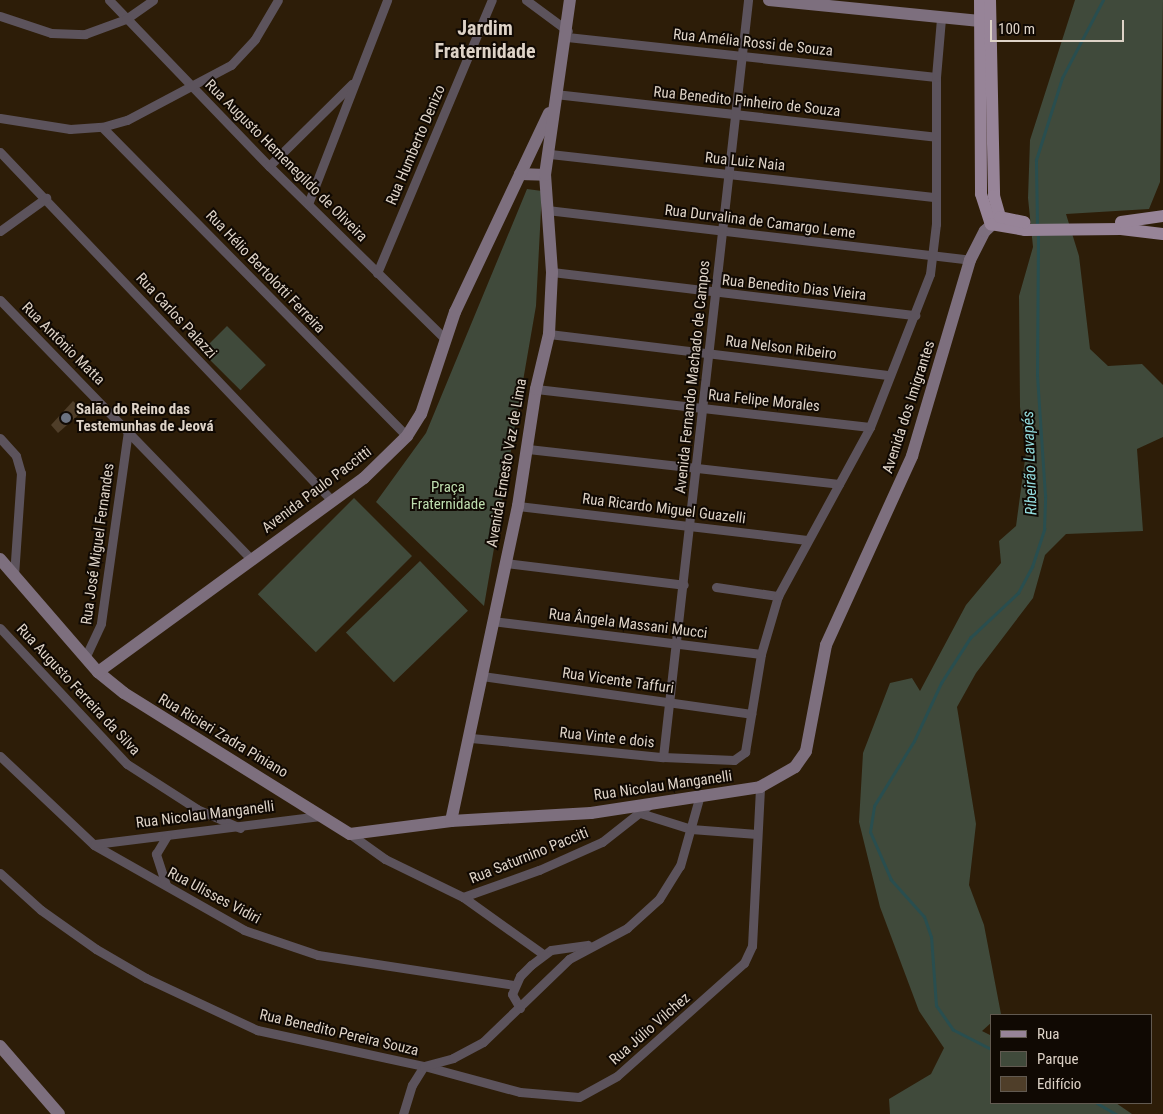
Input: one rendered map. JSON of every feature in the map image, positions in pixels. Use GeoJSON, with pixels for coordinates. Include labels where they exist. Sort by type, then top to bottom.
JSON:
{"type":"FeatureCollection","features":[{"type":"Feature","properties":{"kind":"main road"},"geometry":{"type":"LineString","coordinates":[[980,0],[985,22],[996,220],[1024,226],[1120,229],[1163,234]]}},
{"type":"Feature","properties":{"kind":"main road"},"geometry":{"type":"LineString","coordinates":[[985,22],[990,0]]}},
{"type":"Feature","properties":{"kind":"main road"},"geometry":{"type":"LineString","coordinates":[[1049,226],[1137,222],[1163,216]]}},
{"type":"Feature","properties":{"kind":"street","name":"Rua Augusto Hemenegildo de Oliveira"},"geometry":{"type":"LineString","coordinates":[[109,0],[126,20],[194,87],[269,166],[446,340]]}},
{"type":"Feature","properties":{"kind":"street"},"geometry":{"type":"LineString","coordinates":[[0,16],[51,33],[85,34],[126,20],[153,0]]}},
{"type":"Feature","properties":{"kind":"street"},"geometry":{"type":"LineString","coordinates":[[0,118],[41,127],[102,127],[127,120],[194,87],[231,64],[255,39],[278,0]]}},
{"type":"Feature","properties":{"kind":"street"},"geometry":{"type":"LineString","coordinates":[[308,204],[387,0]]}},
{"type":"Feature","properties":{"kind":"street","name":"Rua Humberto Denizo"},"geometry":{"type":"LineString","coordinates":[[377,272],[492,0]]}},
{"type":"Feature","properties":{"kind":"street"},"geometry":{"type":"LineString","coordinates":[[526,0],[567,34]]}},
{"type":"Feature","properties":{"kind":"street"},"geometry":{"type":"LineString","coordinates":[[554,100],[567,34],[570,0]]}},
{"type":"Feature","properties":{"kind":"street","name":"Avenida Fernando Machado de Campos"},"geometry":{"type":"LineString","coordinates":[[663,757],[684,585],[722,232],[744,56],[748,0]]}},
{"type":"Feature","properties":{"kind":"street"},"geometry":{"type":"LineString","coordinates":[[769,0],[838,4],[941,20],[985,22]]}},
{"type":"Feature","properties":{"kind":"street"},"geometry":{"type":"LineString","coordinates":[[751,714],[761,654],[778,596],[870,427],[915,314],[934,257],[936,77],[941,20]]}},
{"type":"Feature","properties":{"kind":"street","name":"Rua Amélia Rossi de Souza"},"geometry":{"type":"LineString","coordinates":[[567,34],[936,77]]}},
{"type":"Feature","properties":{"kind":"street"},"geometry":{"type":"LineString","coordinates":[[269,166],[356,80]]}},
{"type":"Feature","properties":{"kind":"street","name":"Rua Benedito Pinheiro de Souza"},"geometry":{"type":"LineString","coordinates":[[554,100],[737,115],[936,137]]}},
{"type":"Feature","properties":{"kind":"street","name":"Avenida Ernesto Vaz de Lima"},"geometry":{"type":"LineString","coordinates":[[451,821],[471,738],[492,621],[518,506],[536,389],[549,334],[552,272],[545,175],[550,154],[554,100]]}},
{"type":"Feature","properties":{"kind":"street","name":"Avenida Paulo Paccitti"},"geometry":{"type":"LineString","coordinates":[[98,672],[252,560],[330,499],[364,478],[407,436],[421,414],[446,340],[554,100]]}},
{"type":"Feature","properties":{"kind":"street","name":"Rua Hélio Bertolotti Ferreira"},"geometry":{"type":"LineString","coordinates":[[102,127],[407,436]]}},
{"type":"Feature","properties":{"kind":"street","name":"Rua Carlos Palazzi"},"geometry":{"type":"LineString","coordinates":[[0,152],[46,198],[330,499]]}},
{"type":"Feature","properties":{"kind":"street","name":"Rua Luiz Naia"},"geometry":{"type":"LineString","coordinates":[[550,154],[936,197]]}},
{"type":"Feature","properties":{"kind":"street"},"geometry":{"type":"LineString","coordinates":[[520,174],[545,175]]}},
{"type":"Feature","properties":{"kind":"street"},"geometry":{"type":"LineString","coordinates":[[0,231],[46,198]]}},
{"type":"Feature","properties":{"kind":"street","name":"Rua Durvalina de Camargo Leme"},"geometry":{"type":"LineString","coordinates":[[547,210],[970,260]]}},
{"type":"Feature","properties":{"kind":"street","name":"Avenida dos Imigrantes"},"geometry":{"type":"LineString","coordinates":[[848,597],[912,456],[970,260],[996,220]]}},
{"type":"Feature","properties":{"kind":"street","name":"Rua Benedito Dias Vieira"},"geometry":{"type":"LineString","coordinates":[[552,272],[716,293],[915,314]]}},
{"type":"Feature","properties":{"kind":"street","name":"Rua Antônio Matta"},"geometry":{"type":"LineString","coordinates":[[0,300],[252,560]]}},
{"type":"Feature","properties":{"kind":"street","name":"Rua Nelson Ribeiro"},"geometry":{"type":"LineString","coordinates":[[549,334],[890,375]]}},
{"type":"Feature","properties":{"kind":"street","name":"Rua Felipe Morales"},"geometry":{"type":"LineString","coordinates":[[536,389],[870,427]]}},
{"type":"Feature","properties":{"kind":"street","name":"Rua José Miguel Fernandes"},"geometry":{"type":"LineString","coordinates":[[85,658],[101,623],[128,430]]}},
{"type":"Feature","properties":{"kind":"street"},"geometry":{"type":"LineString","coordinates":[[0,438],[16,456],[21,472],[14,575]]}},
{"type":"Feature","properties":{"kind":"street"},"geometry":{"type":"LineString","coordinates":[[528,449],[839,484]]}},
{"type":"Feature","properties":{"kind":"street","name":"Rua Ricardo Miguel Guazelli"},"geometry":{"type":"LineString","coordinates":[[518,506],[807,540]]}},
{"type":"Feature","properties":{"kind":"street","name":"Rua Ricieri Zadra Piniano"},"geometry":{"type":"LineString","coordinates":[[0,559],[98,672],[151,713],[350,834],[385,859],[463,897],[543,954]]}},
{"type":"Feature","properties":{"kind":"street"},"geometry":{"type":"LineString","coordinates":[[506,563],[684,585]]}},
{"type":"Feature","properties":{"kind":"street"},"geometry":{"type":"LineString","coordinates":[[716,587],[778,596]]}},
{"type":"Feature","properties":{"kind":"street","name":"Rua Nicolau Manganelli"},"geometry":{"type":"LineString","coordinates":[[350,834],[451,821],[591,813],[760,787],[795,767],[806,751],[826,645],[848,597]]}},
{"type":"Feature","properties":{"kind":"street","name":"Rua Ângela Massani Mucci"},"geometry":{"type":"LineString","coordinates":[[492,621],[761,654]]}},
{"type":"Feature","properties":{"kind":"street","name":"Rua Augusto Ferreira da Silva"},"geometry":{"type":"LineString","coordinates":[[0,628],[127,764],[197,809],[240,828]]}},
{"type":"Feature","properties":{"kind":"street","name":"Rua Vicente Taffuri"},"geometry":{"type":"LineString","coordinates":[[482,676],[751,714]]}},
{"type":"Feature","properties":{"kind":"street","name":"Rua Vinte e dois"},"geometry":{"type":"LineString","coordinates":[[471,738],[663,757],[741,757],[747,747],[751,714]]}},
{"type":"Feature","properties":{"kind":"street","name":"Rua Ulisses Vidiri"},"geometry":{"type":"LineString","coordinates":[[0,756],[94,844],[244,930],[318,956],[515,985]]}},
{"type":"Feature","properties":{"kind":"street"},"geometry":{"type":"LineString","coordinates":[[640,813],[691,829],[757,834],[760,787]]}},
{"type":"Feature","properties":{"kind":"street"},"geometry":{"type":"LineString","coordinates":[[403,1114],[412,1085],[424,1066],[453,1058],[483,1042],[569,959],[626,928],[659,899],[680,866],[700,796]]}},
{"type":"Feature","properties":{"kind":"street","name":"Rua Saturnino Pacciti"},"geometry":{"type":"LineString","coordinates":[[463,897],[579,854],[602,842],[651,803]]}},
{"type":"Feature","properties":{"kind":"street","name":"Rua Nicolau Manganelli"},"geometry":{"type":"LineString","coordinates":[[94,844],[240,828],[320,816]]}},
{"type":"Feature","properties":{"kind":"street","name":"Rua Júlio Vilchez"},"geometry":{"type":"LineString","coordinates":[[564,1098],[590,1093],[618,1076],[744,964],[752,946],[757,834]]}},
{"type":"Feature","properties":{"kind":"street"},"geometry":{"type":"LineString","coordinates":[[167,836],[156,854],[168,887]]}},
{"type":"Feature","properties":{"kind":"street","name":"Rua Benedito Pereira Souza"},"geometry":{"type":"LineString","coordinates":[[0,873],[41,910],[96,949],[236,1021],[292,1039],[424,1066],[503,1088],[564,1098]]}},
{"type":"Feature","properties":{"kind":"street"},"geometry":{"type":"LineString","coordinates":[[520,1008],[513,999],[515,985],[543,954],[596,943]]}},
{"type":"Feature","properties":{"kind":"street"},"geometry":{"type":"LineString","coordinates":[[569,959],[575,947]]}},
{"type":"Feature","properties":{"kind":"street"},"geometry":{"type":"LineString","coordinates":[[0,1046],[59,1114]]}},
{"type":"Feature","properties":{"kind":"green space"},"geometry":{"type":"Polygon","coordinates":[[[1075,0],[1163,0],[1160,182],[1149,209],[1066,214],[1079,256],[1090,349],[1108,366],[1142,364],[1163,385],[1163,437],[1137,449],[1143,531],[1066,534],[1045,555],[1033,598],[976,673],[957,707],[976,824],[969,885],[984,925],[1001,1014],[990,1014],[990,1024],[982,1031],[990,1035],[990,1104],[1117,1104],[1132,1114],[890,1114],[889,1099],[931,1074],[944,1048],[919,1011],[880,907],[859,822],[863,753],[890,683],[912,678],[920,691],[966,605],[1001,563],[999,541],[1016,526],[1026,452],[1020,407],[1019,296],[1033,247],[1028,198],[1030,140],[1075,0]]]}},
{"type":"Feature","properties":{"kind":"green space","name":"Praça Fraternidade"},"geometry":{"type":"Polygon","coordinates":[[[527,189],[542,191],[536,306],[484,606],[376,502],[426,433],[527,189]]]}},
{"type":"Feature","properties":{"kind":"green space"},"geometry":{"type":"Polygon","coordinates":[[[227,326],[266,365],[240,390],[202,351],[227,326]]]}},
{"type":"Feature","properties":{"kind":"green space"},"geometry":{"type":"Polygon","coordinates":[[[354,498],[412,556],[316,652],[258,594],[354,498]]]}},
{"type":"Feature","properties":{"kind":"green space"},"geometry":{"type":"Polygon","coordinates":[[[420,561],[468,611],[394,682],[346,633],[420,561]]]}},
{"type":"Feature","properties":{"kind":"building","name":"Salão do Reino das Testemunhas de Jeová"},"geometry":{"type":"Polygon","coordinates":[[[73,401],[83,411],[58,433],[51,425],[73,401]]]}},
{"type":"Feature","properties":{"kind":"waterway","name":"Ribeirão Lavapés"},"geometry":{"type":"LineString","coordinates":[[1037,226],[1036,160],[1062,78],[1103,0]]}},
{"type":"Feature","properties":{"kind":"waterway","name":"Ribeirão Lavapés"},"geometry":{"type":"LineString","coordinates":[[990,1049],[953,1030],[936,1006],[931,937],[924,917],[891,880],[870,832],[874,806],[914,741],[941,683],[970,638],[1018,593],[1032,567],[1044,529],[1045,496],[1037,375],[1038,234]]}},
{"type":"Feature","properties":{"kind":"waterway","name":"Ribeirão Lavapés"},"geometry":{"type":"LineString","coordinates":[[1099,1104],[1116,1114]]}},
{"type":"Feature","properties":{"kind":"place","name":"Salão do Reino das Testemunhas de Jeová"},"geometry":{"type":"Point","coordinates":[66,418]}},
{"type":"Feature","properties":{"kind":"district","name":"Jardim Fraternidade"},"geometry":{"type":"Point","coordinates":[485,40]}}]}
